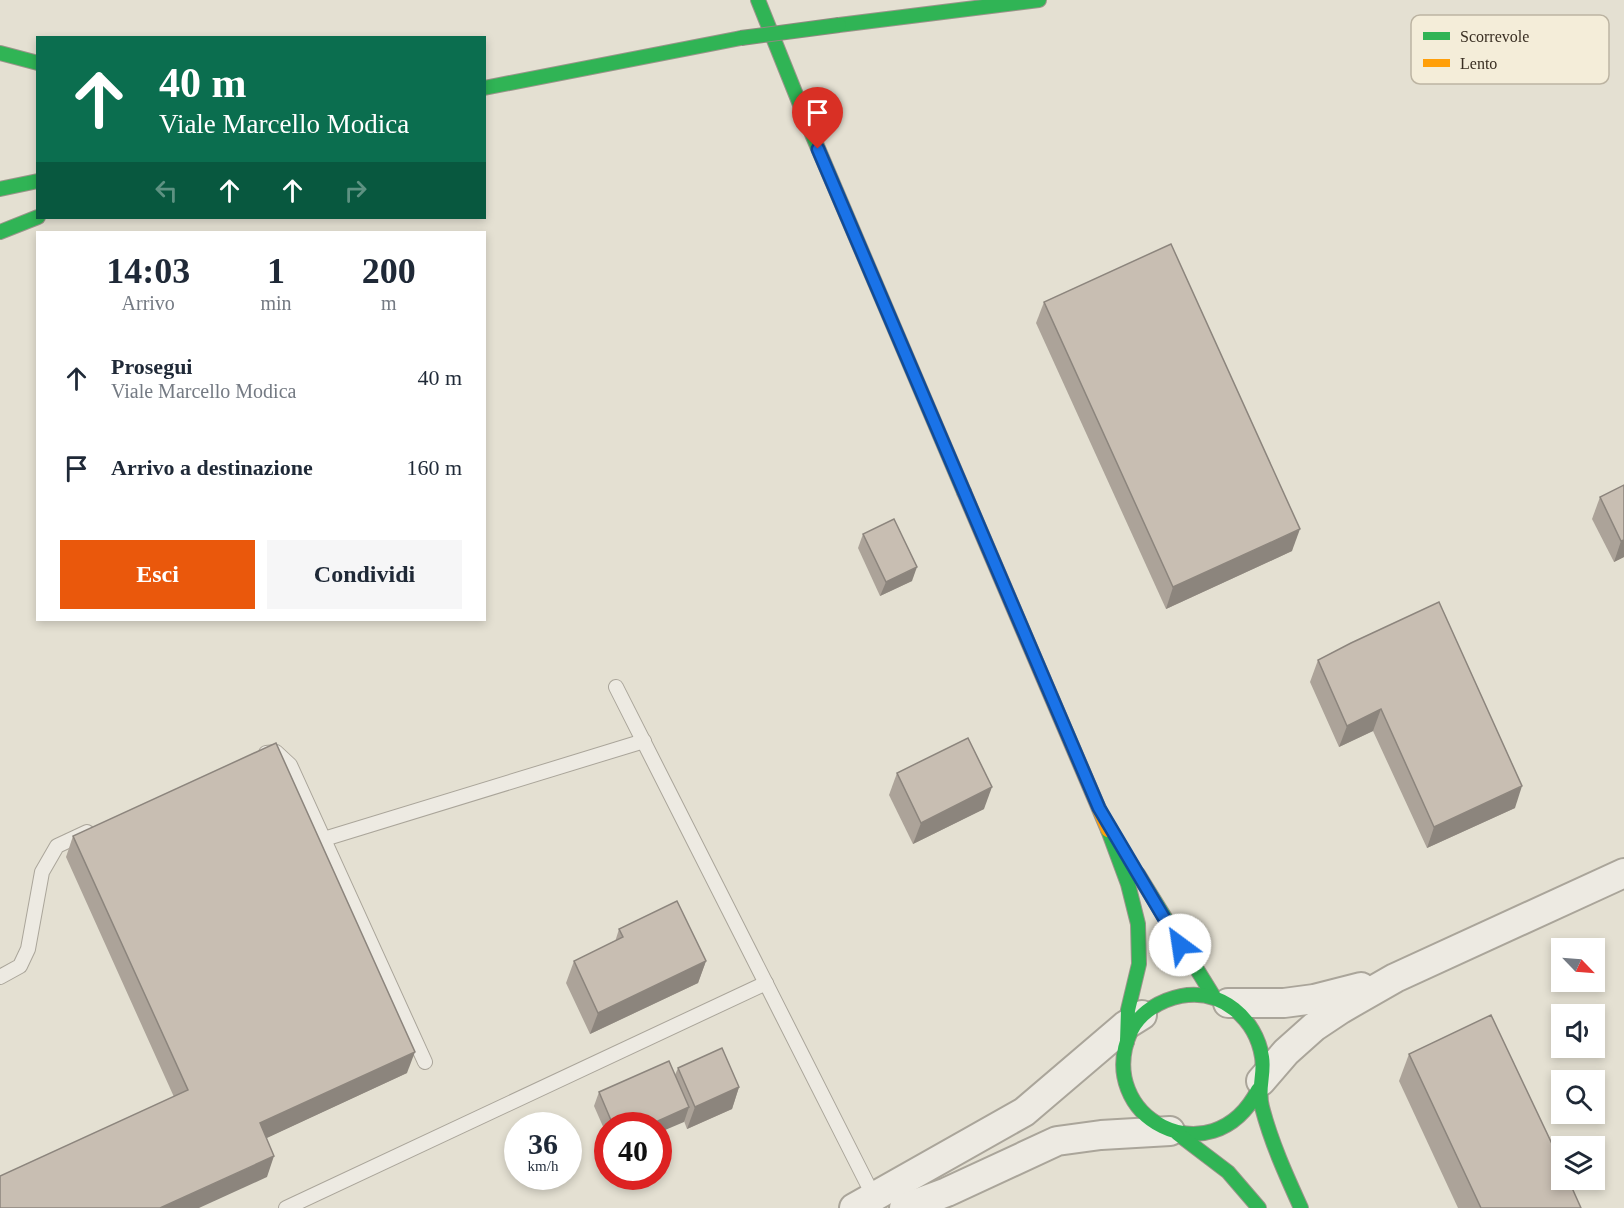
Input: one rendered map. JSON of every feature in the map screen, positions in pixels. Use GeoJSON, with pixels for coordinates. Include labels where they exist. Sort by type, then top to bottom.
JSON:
{"type":"FeatureCollection","features":[{"type":"Feature","properties":{"kind":"street"},"geometry":{"type":"LineString","coordinates":[[759,0],[814,138],[1099,808],[1137,911],[1140,934],[1141,1000],[1126,1033],[1123,1060],[1124,1078],[1130,1095],[1140,1111],[1154,1123],[1174,1132],[1228,1172],[1259,1208]]}},
{"type":"Feature","properties":{"kind":"street"},"geometry":{"type":"LineString","coordinates":[[486,88],[741,38],[1039,0]]}},
{"type":"Feature","properties":{"kind":"street"},"geometry":{"type":"LineString","coordinates":[[0,53],[36,62]]}},
{"type":"Feature","properties":{"kind":"street"},"geometry":{"type":"LineString","coordinates":[[0,189],[36,181]]}},
{"type":"Feature","properties":{"kind":"street"},"geometry":{"type":"LineString","coordinates":[[0,232],[36,218]]}},
{"type":"Feature","properties":{"kind":"street"},"geometry":{"type":"LineString","coordinates":[[1099,808],[1180,945],[1221,1000],[1245,1017],[1257,1037],[1263,1059],[1260,1086],[1276,1152],[1301,1208]]}},
{"type":"Feature","properties":{"kind":"street"},"geometry":{"type":"LineString","coordinates":[[904,1208],[948,1192],[1057,1142],[1101,1135],[1174,1132],[1198,1135],[1217,1131],[1235,1121],[1249,1107],[1260,1086],[1286,1052],[1314,1027],[1341,1009],[1395,978],[1624,873]]}},
{"type":"Feature","properties":{"kind":"street"},"geometry":{"type":"LineString","coordinates":[[864,1202],[1024,1112],[1057,1086],[1090,1055],[1141,1000],[1192,994],[1221,1000],[1284,1003],[1314,999],[1395,978]]}},
{"type":"Feature","properties":{"kind":"street"},"geometry":{"type":"LineString","coordinates":[[1090,1055],[1126,1033]]}},
{"type":"Feature","properties":{"kind":"lane"},"geometry":{"type":"LineString","coordinates":[[616,687],[766,983],[864,1202]]}},
{"type":"Feature","properties":{"kind":"lane"},"geometry":{"type":"LineString","coordinates":[[324,839],[644,741]]}},
{"type":"Feature","properties":{"kind":"lane"},"geometry":{"type":"LineString","coordinates":[[248,758],[258,753],[276,752],[290,765],[425,1062]]}},
{"type":"Feature","properties":{"kind":"lane"},"geometry":{"type":"LineString","coordinates":[[0,976],[20,966],[28,949],[42,872],[57,846],[100,826]]}},
{"type":"Feature","properties":{"kind":"lane"},"geometry":{"type":"LineString","coordinates":[[286,1208],[766,983]]}},
{"type":"Feature","properties":{"kind":"building"},"geometry":{"type":"Polygon","coordinates":[[[1171,244],[1300,529],[1173,587],[1044,302],[1171,244]]]}},
{"type":"Feature","properties":{"kind":"building"},"geometry":{"type":"Polygon","coordinates":[[[1624,485],[1624,540],[1621,541],[1600,497],[1624,485]]]}},
{"type":"Feature","properties":{"kind":"building"},"geometry":{"type":"Polygon","coordinates":[[[894,519],[917,567],[886,582],[863,534],[894,519]]]}},
{"type":"Feature","properties":{"kind":"building"},"geometry":{"type":"Polygon","coordinates":[[[1439,602],[1522,786],[1434,827],[1381,709],[1347,726],[1318,660],[1439,602]]]}},
{"type":"Feature","properties":{"kind":"building"},"geometry":{"type":"Polygon","coordinates":[[[968,738],[992,787],[921,823],[897,773],[968,738]]]}},
{"type":"Feature","properties":{"kind":"building"},"geometry":{"type":"Polygon","coordinates":[[[276,743],[415,1052],[260,1123],[274,1156],[160,1208],[0,1208],[0,1176],[188,1090],[73,836],[276,743]]]}},
{"type":"Feature","properties":{"kind":"building"},"geometry":{"type":"Polygon","coordinates":[[[677,901],[706,961],[598,1013],[574,961],[623,937],[619,929],[677,901]]]}},
{"type":"Feature","properties":{"kind":"building"},"geometry":{"type":"Polygon","coordinates":[[[1491,1015],[1551,1142],[1551,1190],[1573,1190],[1581,1208],[1481,1208],[1409,1054],[1491,1015]]]}},
{"type":"Feature","properties":{"kind":"building"},"geometry":{"type":"Polygon","coordinates":[[[722,1048],[739,1087],[695,1107],[678,1068],[722,1048]]]}},
{"type":"Feature","properties":{"kind":"building"},"geometry":{"type":"Polygon","coordinates":[[[669,1061],[689,1107],[672,1115],[672,1112],[607,1112],[599,1092],[669,1061]]]}},
{"type":"Feature","properties":{"kind":"traffic: fast"},"geometry":{"type":"LineString","coordinates":[[758,0],[809,127],[964,492]]}},
{"type":"Feature","properties":{"kind":"traffic: fast"},"geometry":{"type":"LineString","coordinates":[[839,25],[1039,0]]}},
{"type":"Feature","properties":{"kind":"traffic: fast"},"geometry":{"type":"LineString","coordinates":[[741,38],[839,25]]}},
{"type":"Feature","properties":{"kind":"traffic: fast"},"geometry":{"type":"LineString","coordinates":[[486,88],[741,38]]}},
{"type":"Feature","properties":{"kind":"traffic: fast"},"geometry":{"type":"LineString","coordinates":[[0,53],[36,62]]}},
{"type":"Feature","properties":{"kind":"traffic: fast"},"geometry":{"type":"LineString","coordinates":[[0,189],[36,181]]}},
{"type":"Feature","properties":{"kind":"traffic: fast"},"geometry":{"type":"LineString","coordinates":[[0,232],[36,218]]}},
{"type":"Feature","properties":{"kind":"traffic: fast"},"geometry":{"type":"LineString","coordinates":[[1108,830],[1128,884],[1138,924],[1139,964],[1128,1010],[1127,1042]]}},
{"type":"Feature","properties":{"kind":"traffic: fast"},"geometry":{"type":"LineString","coordinates":[[1138,874],[1214,997]]}},
{"type":"Feature","properties":{"kind":"traffic: fast"},"geometry":{"type":"LineString","coordinates":[[1258,1090],[1238,1117],[1213,1131],[1187,1134],[1163,1126],[1142,1111],[1128,1089],[1123,1062],[1131,1031],[1140,1018],[1152,1008],[1166,1000],[1181,996],[1210,997],[1234,1009],[1244,1019],[1252,1030],[1262,1057],[1260,1094],[1262,1107],[1279,1158],[1301,1208]]}},
{"type":"Feature","properties":{"kind":"traffic: fast"},"geometry":{"type":"LineString","coordinates":[[1178,1134],[1228,1172],[1259,1208]]}},
{"type":"Feature","properties":{"kind":"traffic: slow"},"geometry":{"type":"LineString","coordinates":[[964,492],[1108,830]]}},
{"type":"Feature","properties":{"kind":"route"},"geometry":{"type":"LineString","coordinates":[[818,149],[1099,808],[1180,945]]}}]}
